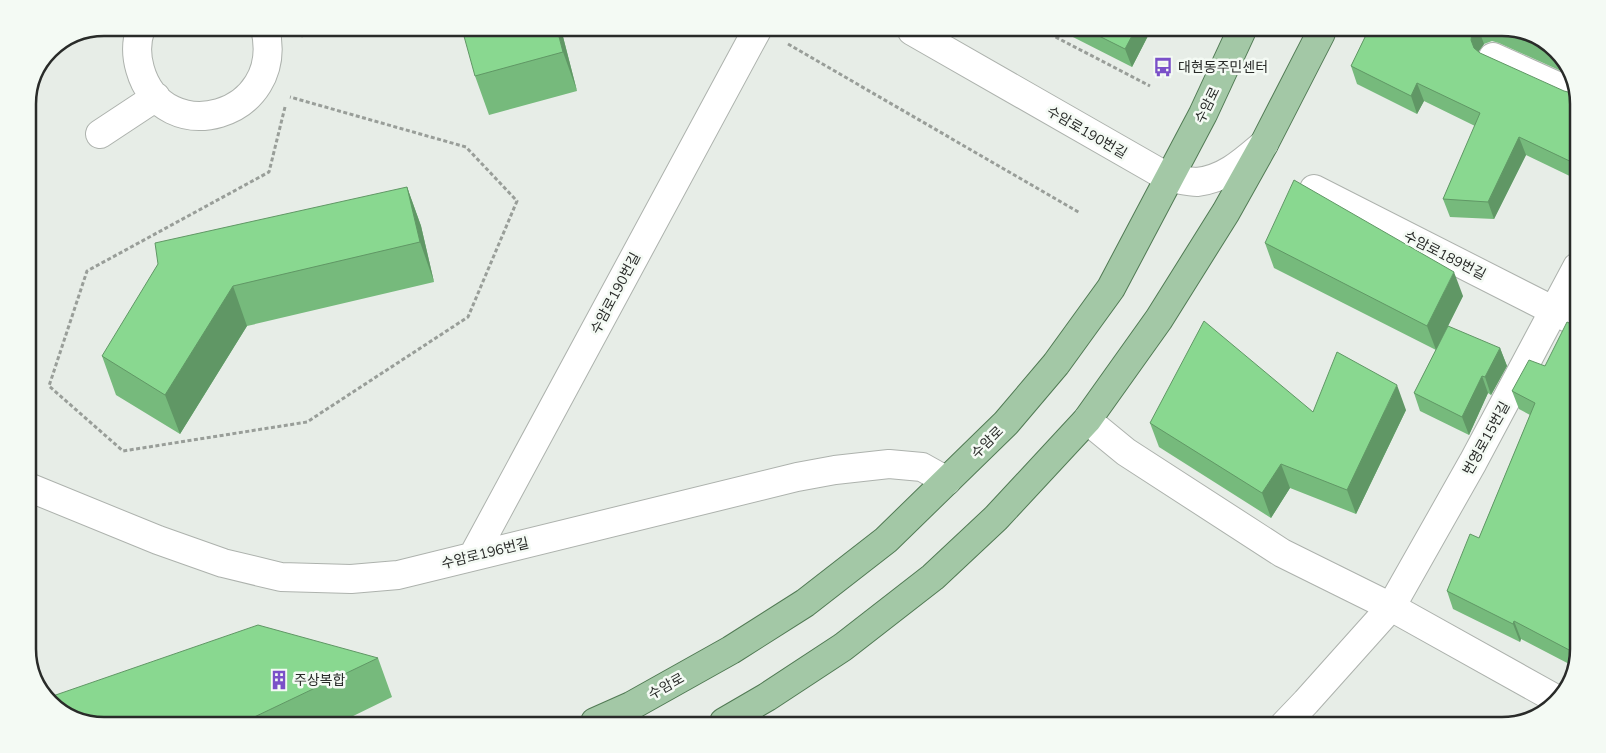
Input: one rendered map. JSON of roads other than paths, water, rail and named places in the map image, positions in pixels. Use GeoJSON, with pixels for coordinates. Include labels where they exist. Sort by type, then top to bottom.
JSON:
{"type":"FeatureCollection","features":[{"type":"Feature","properties":{"kind":"main road","name":"수암로"},"geometry":{"type":"LineString","coordinates":[[606,717],[631,706],[731,650],[805,602],[886,540],[1006,423],[1056,364],[1111,288],[1203,114],[1239,36]]}},
{"type":"Feature","properties":{"kind":"main road"},"geometry":{"type":"LineString","coordinates":[[733,717],[767,697],[842,647],[933,577],[996,518],[1087,420],[1160,319],[1226,212],[1264,144],[1318,36]]}},
{"type":"Feature","properties":{"kind":"street"},"geometry":{"type":"LineString","coordinates":[[138,36],[137,60],[143,80],[156,97],[174,110],[195,116],[217,115],[237,106],[254,92],[264,72],[268,51],[266,36]]}},
{"type":"Feature","properties":{"kind":"street","name":"수암로190번길"},"geometry":{"type":"LineString","coordinates":[[473,556],[768,36]]}},
{"type":"Feature","properties":{"kind":"street","name":"수암로190번길"},"geometry":{"type":"LineString","coordinates":[[921,36],[1096,138],[1170,178],[1196,182],[1218,178],[1240,165],[1264,144]]}},
{"type":"Feature","properties":{"kind":"street"},"geometry":{"type":"LineString","coordinates":[[1493,57],[1568,91]]}},
{"type":"Feature","properties":{"kind":"street"},"geometry":{"type":"LineString","coordinates":[[100,134],[156,97]]}},
{"type":"Feature","properties":{"kind":"street","name":"수암로189번길"},"geometry":{"type":"LineString","coordinates":[[1314,189],[1565,316]]}},
{"type":"Feature","properties":{"kind":"street","name":"번영로15번길"},"geometry":{"type":"LineString","coordinates":[[1292,717],[1391,607],[1473,462],[1565,316],[1570,296]]}},
{"type":"Feature","properties":{"kind":"street"},"geometry":{"type":"LineString","coordinates":[[1087,420],[1126,452],[1282,553],[1391,607],[1551,696]]}},
{"type":"Feature","properties":{"kind":"street","name":"수암로196번길"},"geometry":{"type":"LineString","coordinates":[[36,490],[158,540],[223,563],[280,577],[351,579],[398,574],[797,477],[835,470],[889,464],[906,465],[922,467],[947,481]]}},
{"type":"Feature","properties":{"kind":"place","name":"대현동주민센터"},"geometry":{"type":"Point","coordinates":[1163,67]}},
{"type":"Feature","properties":{"kind":"place","name":"주상복합"},"geometry":{"type":"Point","coordinates":[279,680]}}]}
